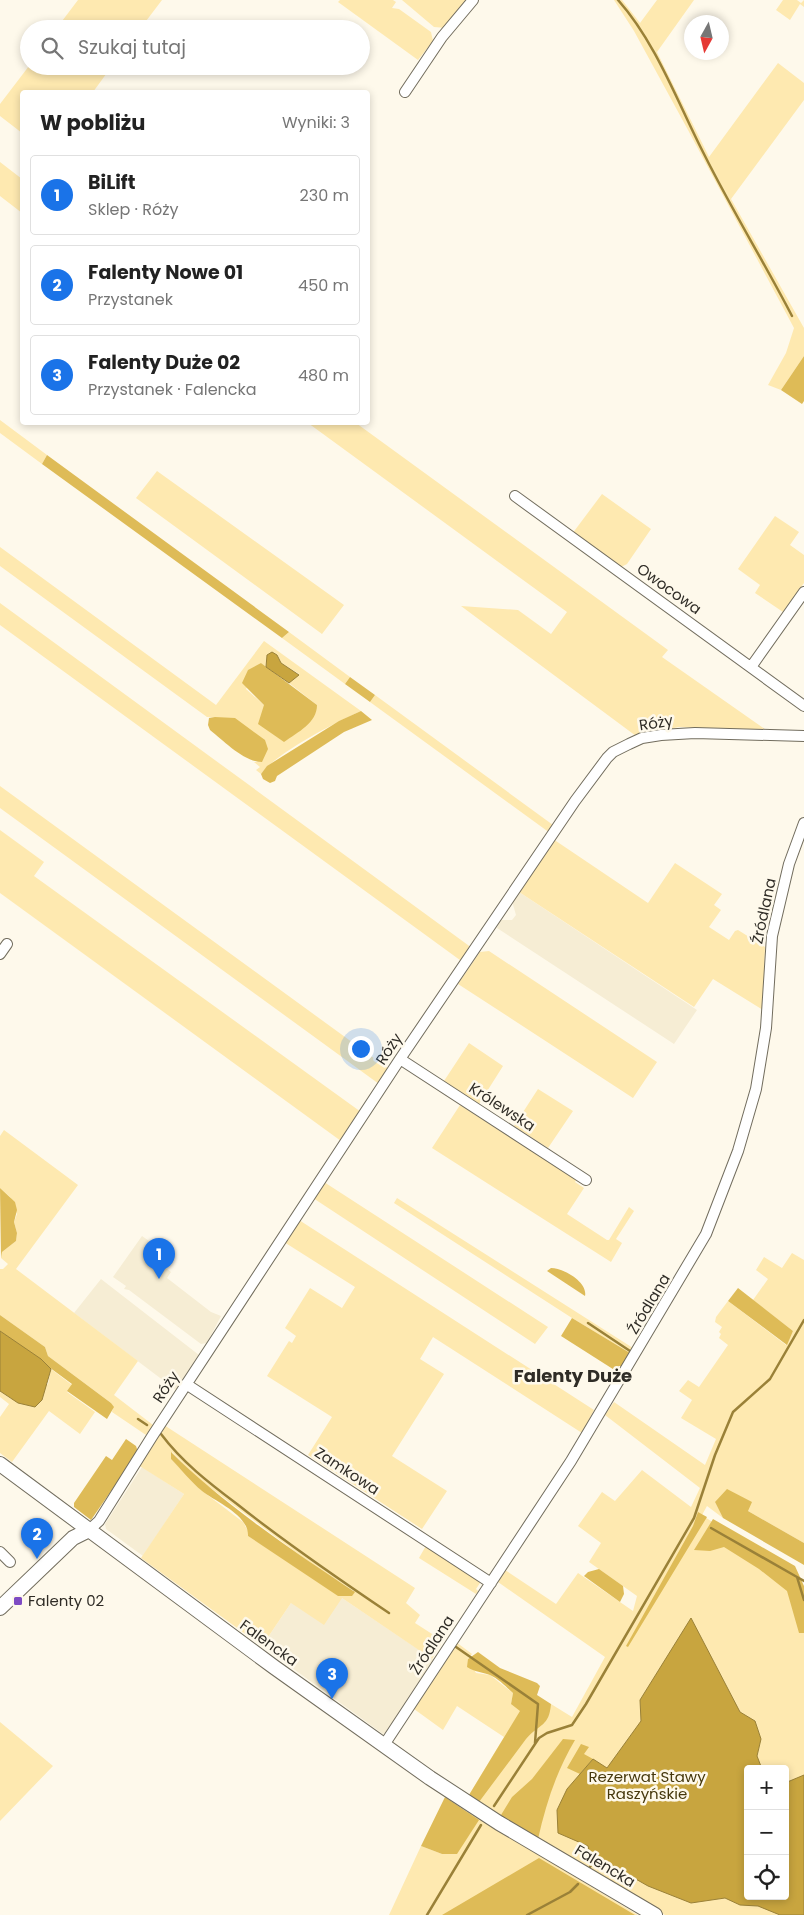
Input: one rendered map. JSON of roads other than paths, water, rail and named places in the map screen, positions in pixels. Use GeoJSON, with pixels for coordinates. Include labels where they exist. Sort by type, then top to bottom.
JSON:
{"type":"FeatureCollection","features":[{"type":"Feature","properties":{"kind":"street"},"geometry":{"type":"LineString","coordinates":[[405,92],[442,37],[473,0]]}},
{"type":"Feature","properties":{"kind":"street","name":"Owocowa"},"geometry":{"type":"LineString","coordinates":[[515,496],[804,706]]}},
{"type":"Feature","properties":{"kind":"street"},"geometry":{"type":"LineString","coordinates":[[752,667],[804,592]]}},
{"type":"Feature","properties":{"kind":"street","name":"Róży"},"geometry":{"type":"LineString","coordinates":[[90,1530],[103,1515],[186,1384],[400,1059],[575,801],[613,752],[642,738],[661,735],[695,733],[804,736]]}},
{"type":"Feature","properties":{"kind":"street","name":"Źródlana"},"geometry":{"type":"LineString","coordinates":[[384,1745],[618,1386],[696,1253],[720,1203],[748,1118],[759,1074],[766,1028],[772,936],[801,840],[804,823]]}},
{"type":"Feature","properties":{"kind":"street"},"geometry":{"type":"LineString","coordinates":[[0,954],[7,944]]}},
{"type":"Feature","properties":{"kind":"street","name":"Królewska"},"geometry":{"type":"LineString","coordinates":[[400,1059],[586,1180]]}},
{"type":"Feature","properties":{"kind":"street","name":"Zamkowa"},"geometry":{"type":"LineString","coordinates":[[186,1384],[491,1583]]}},
{"type":"Feature","properties":{"kind":"street","name":"Falencka"},"geometry":{"type":"LineString","coordinates":[[0,1464],[274,1667],[384,1745],[499,1823],[654,1915]]}},
{"type":"Feature","properties":{"kind":"street"},"geometry":{"type":"LineString","coordinates":[[0,1608],[73,1538],[90,1530]]}},
{"type":"Feature","properties":{"kind":"street"},"geometry":{"type":"LineString","coordinates":[[0,1552],[10,1562]]}},
{"type":"Feature","properties":{"kind":"waterway"},"geometry":{"type":"LineString","coordinates":[[618,0],[632,17],[656,55],[715,176],[792,316]]}},
{"type":"Feature","properties":{"kind":"waterway"},"geometry":{"type":"LineString","coordinates":[[494,1806],[539,1738],[547,1733],[572,1725],[586,1704],[694,1518],[715,1455],[733,1412],[770,1379],[804,1320]]}},
{"type":"Feature","properties":{"kind":"waterway"},"geometry":{"type":"LineString","coordinates":[[588,1323],[630,1351]]}},
{"type":"Feature","properties":{"kind":"waterway"},"geometry":{"type":"LineString","coordinates":[[138,1419],[147,1425]]}},
{"type":"Feature","properties":{"kind":"waterway"},"geometry":{"type":"LineString","coordinates":[[161,1434],[196,1472],[216,1488],[293,1546],[389,1613]]}},
{"type":"Feature","properties":{"kind":"waterway"},"geometry":{"type":"LineString","coordinates":[[711,1528],[797,1577],[804,1600]]}},
{"type":"Feature","properties":{"kind":"waterway"},"geometry":{"type":"LineString","coordinates":[[797,1577],[804,1581]]}},
{"type":"Feature","properties":{"kind":"waterway"},"geometry":{"type":"LineString","coordinates":[[456,1647],[538,1704],[535,1743]]}},
{"type":"Feature","properties":{"kind":"waterway"},"geometry":{"type":"LineString","coordinates":[[427,1915],[481,1825]]}},
{"type":"Feature","properties":{"kind":"waterway"},"geometry":{"type":"LineString","coordinates":[[590,1867],[592,1863]]}},
{"type":"Feature","properties":{"kind":"waterway"},"geometry":{"type":"LineString","coordinates":[[527,1915],[570,1892],[578,1884]]}},
{"type":"Feature","properties":{"kind":"place","name":"BiLift"},"geometry":{"type":"Point","coordinates":[159,1279]}},
{"type":"Feature","properties":{"kind":"place","name":"Falenty Nowe 01"},"geometry":{"type":"Point","coordinates":[37,1559]}},
{"type":"Feature","properties":{"kind":"place","name":"Falenty 02"},"geometry":{"type":"Point","coordinates":[18,1601]}},
{"type":"Feature","properties":{"kind":"place","name":"Falenty Duże 02"},"geometry":{"type":"Point","coordinates":[332,1699]}},
{"type":"Feature","properties":{"kind":"district","name":"Falenty Duże"},"geometry":{"type":"Point","coordinates":[573,1376]}},
{"type":"Feature","properties":{"kind":"park label","name":"Rezerwat Stawy Raszyńskie"},"geometry":{"type":"Point","coordinates":[647,1786]}}]}
